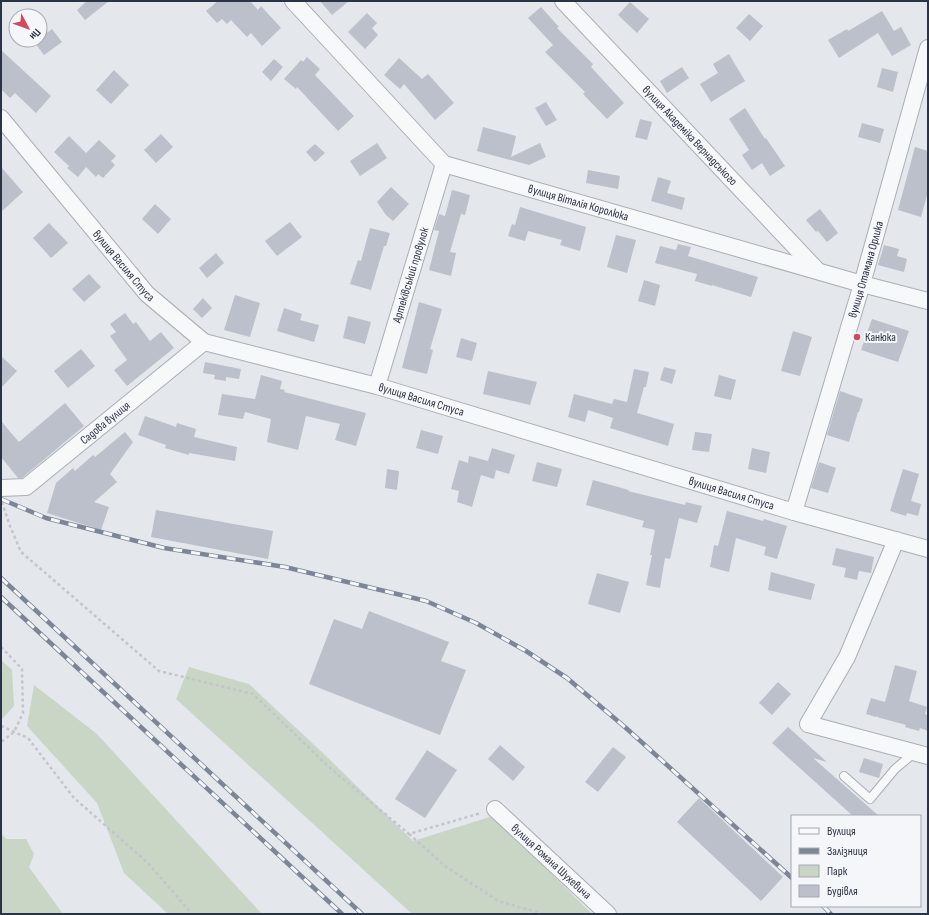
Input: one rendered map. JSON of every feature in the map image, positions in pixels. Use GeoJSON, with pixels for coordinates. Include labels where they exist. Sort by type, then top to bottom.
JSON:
{"type":"FeatureCollection","features":[{"type":"Feature","properties":{"kind":"street"},"geometry":{"type":"LineString","coordinates":[[293,1],[444,164]]}},
{"type":"Feature","properties":{"kind":"street","name":"вулиця Академіка Вернадського"},"geometry":{"type":"LineString","coordinates":[[563,1],[816,270]]}},
{"type":"Feature","properties":{"kind":"street","name":"вулиця Отамана Орлика"},"geometry":{"type":"LineString","coordinates":[[794,512],[862,284],[928,48]]}},
{"type":"Feature","properties":{"kind":"street","name":"вулиця Василя Стуса"},"geometry":{"type":"LineString","coordinates":[[1,118],[147,294],[204,342],[377,386],[794,512],[928,549]]}},
{"type":"Feature","properties":{"kind":"street","name":"вулиця Віталія Королюка"},"geometry":{"type":"LineString","coordinates":[[444,164],[862,284],[928,301]]}},
{"type":"Feature","properties":{"kind":"street","name":"Артеківський провулок"},"geometry":{"type":"LineString","coordinates":[[377,386],[444,164]]}},
{"type":"Feature","properties":{"kind":"street","name":"Садова вулиця"},"geometry":{"type":"LineString","coordinates":[[1,488],[26,487],[204,342]]}},
{"type":"Feature","properties":{"kind":"street"},"geometry":{"type":"LineString","coordinates":[[896,540],[847,657],[808,724],[921,754]]}},
{"type":"Feature","properties":{"kind":"street","name":"вулиця Романа Шухевича"},"geometry":{"type":"LineString","coordinates":[[495,809],[608,914]]}},
{"type":"Feature","properties":{"kind":"lane"},"geometry":{"type":"LineString","coordinates":[[844,776],[870,799],[895,769],[921,754]]}},
{"type":"Feature","properties":{"kind":"path"},"geometry":{"type":"LineString","coordinates":[[1,500],[21,552],[159,671],[253,694],[329,767],[445,866],[498,901],[544,914]]}},
{"type":"Feature","properties":{"kind":"path"},"geometry":{"type":"LineString","coordinates":[[1,647],[22,669],[23,713],[14,732],[1,742]]}},
{"type":"Feature","properties":{"kind":"path"},"geometry":{"type":"LineString","coordinates":[[1,726],[28,738],[74,798],[148,863],[192,914]]}},
{"type":"Feature","properties":{"kind":"path"},"geometry":{"type":"LineString","coordinates":[[409,834],[495,809]]}},
{"type":"Feature","properties":{"kind":"green space"},"geometry":{"type":"Polygon","coordinates":[[[1,660],[12,670],[14,706],[1,720],[1,660]]]}},
{"type":"Feature","properties":{"kind":"green space"},"geometry":{"type":"Polygon","coordinates":[[[189,667],[249,684],[325,755],[413,841],[493,816],[592,914],[412,914],[176,699],[189,667]]]}},
{"type":"Feature","properties":{"kind":"green space"},"geometry":{"type":"Polygon","coordinates":[[[34,685],[97,734],[262,914],[168,914],[124,873],[97,803],[27,726],[34,685]]]}},
{"type":"Feature","properties":{"kind":"green space"},"geometry":{"type":"Polygon","coordinates":[[[1,833],[6,839],[26,839],[34,854],[29,867],[63,914],[1,914],[1,833]]]}},
{"type":"Feature","properties":{"kind":"building"},"geometry":{"type":"Polygon","coordinates":[[[87,1],[109,1],[85,20],[77,10],[87,1]]]}},
{"type":"Feature","properties":{"kind":"building"},"geometry":{"type":"Polygon","coordinates":[[[218,1],[250,1],[258,10],[261,6],[281,28],[262,46],[251,33],[247,37],[231,20],[227,24],[222,19],[217,23],[206,11],[218,1]]]}},
{"type":"Feature","properties":{"kind":"building"},"geometry":{"type":"Polygon","coordinates":[[[320,1],[349,1],[332,15],[320,1]]]}},
{"type":"Feature","properties":{"kind":"building"},"geometry":{"type":"Polygon","coordinates":[[[630,2],[649,19],[637,33],[618,15],[630,2]]]}},
{"type":"Feature","properties":{"kind":"building"},"geometry":{"type":"Polygon","coordinates":[[[541,7],[559,27],[557,28],[593,64],[591,67],[624,103],[607,119],[583,94],[585,92],[545,52],[553,45],[528,18],[541,7]]]}},
{"type":"Feature","properties":{"kind":"building"},"geometry":{"type":"Polygon","coordinates":[[[882,11],[894,31],[901,27],[911,45],[892,56],[878,33],[839,58],[828,40],[847,29],[848,31],[882,11]]]}},
{"type":"Feature","properties":{"kind":"building"},"geometry":{"type":"Polygon","coordinates":[[[367,13],[377,23],[372,28],[378,35],[365,49],[348,32],[367,13]]]}},
{"type":"Feature","properties":{"kind":"building"},"geometry":{"type":"Polygon","coordinates":[[[749,14],[763,26],[750,41],[736,28],[749,14]]]}},
{"type":"Feature","properties":{"kind":"building"},"geometry":{"type":"Polygon","coordinates":[[[52,29],[62,42],[44,55],[39,48],[48,48],[48,32],[52,29]]]}},
{"type":"Feature","properties":{"kind":"building"},"geometry":{"type":"Polygon","coordinates":[[[1,50],[51,96],[36,113],[15,93],[10,98],[1,89],[1,50]]]}},
{"type":"Feature","properties":{"kind":"building"},"geometry":{"type":"Polygon","coordinates":[[[729,54],[745,81],[711,102],[700,84],[718,73],[713,64],[729,54]]]}},
{"type":"Feature","properties":{"kind":"building"},"geometry":{"type":"Polygon","coordinates":[[[307,57],[320,69],[315,75],[354,116],[338,131],[297,87],[296,89],[284,79],[301,60],[303,62],[307,57]]]}},
{"type":"Feature","properties":{"kind":"building"},"geometry":{"type":"Polygon","coordinates":[[[399,58],[422,79],[428,74],[454,103],[435,120],[404,84],[400,89],[384,75],[399,58]]]}},
{"type":"Feature","properties":{"kind":"building"},"geometry":{"type":"Polygon","coordinates":[[[274,59],[283,67],[271,81],[262,72],[274,59]]]}},
{"type":"Feature","properties":{"kind":"building"},"geometry":{"type":"Polygon","coordinates":[[[682,67],[689,78],[667,93],[660,81],[682,67]]]}},
{"type":"Feature","properties":{"kind":"building"},"geometry":{"type":"Polygon","coordinates":[[[882,68],[898,72],[893,92],[877,87],[882,68]]]}},
{"type":"Feature","properties":{"kind":"building"},"geometry":{"type":"Polygon","coordinates":[[[114,70],[129,85],[111,104],[96,90],[114,70]]]}},
{"type":"Feature","properties":{"kind":"building"},"geometry":{"type":"Polygon","coordinates":[[[546,102],[557,120],[546,126],[535,108],[546,102]]]}},
{"type":"Feature","properties":{"kind":"building"},"geometry":{"type":"Polygon","coordinates":[[[745,108],[785,166],[770,176],[762,163],[752,170],[742,155],[749,150],[729,119],[745,108]]]}},
{"type":"Feature","properties":{"kind":"building"},"geometry":{"type":"Polygon","coordinates":[[[640,119],[652,122],[647,140],[635,137],[640,119]]]}},
{"type":"Feature","properties":{"kind":"building"},"geometry":{"type":"Polygon","coordinates":[[[862,123],[884,129],[880,143],[858,137],[862,123]]]}},
{"type":"Feature","properties":{"kind":"building"},"geometry":{"type":"Polygon","coordinates":[[[483,127],[516,136],[511,157],[540,143],[546,157],[529,165],[477,151],[483,127]]]}},
{"type":"Feature","properties":{"kind":"building"},"geometry":{"type":"Polygon","coordinates":[[[161,134],[173,147],[156,163],[144,150],[161,134]]]}},
{"type":"Feature","properties":{"kind":"building"},"geometry":{"type":"Polygon","coordinates":[[[69,136],[86,153],[99,140],[116,156],[111,161],[115,165],[103,178],[98,174],[96,177],[86,167],[78,177],[67,168],[69,166],[54,152],[69,136]]]}},
{"type":"Feature","properties":{"kind":"building"},"geometry":{"type":"Polygon","coordinates":[[[377,143],[387,158],[360,176],[350,161],[377,143]]]}},
{"type":"Feature","properties":{"kind":"building"},"geometry":{"type":"Polygon","coordinates":[[[315,144],[325,153],[315,162],[306,152],[315,144]]]}},
{"type":"Feature","properties":{"kind":"building"},"geometry":{"type":"Polygon","coordinates":[[[915,147],[928,151],[928,192],[921,217],[898,210],[915,147]]]}},
{"type":"Feature","properties":{"kind":"building"},"geometry":{"type":"Polygon","coordinates":[[[1,167],[23,192],[1,212],[1,167]]]}},
{"type":"Feature","properties":{"kind":"building"},"geometry":{"type":"Polygon","coordinates":[[[588,170],[620,176],[618,189],[586,183],[588,170]]]}},
{"type":"Feature","properties":{"kind":"building"},"geometry":{"type":"Polygon","coordinates":[[[658,177],[671,181],[667,193],[685,198],[682,210],[651,201],[658,177]]]}},
{"type":"Feature","properties":{"kind":"building"},"geometry":{"type":"Polygon","coordinates":[[[391,187],[409,204],[393,221],[386,215],[377,202],[391,187]]]}},
{"type":"Feature","properties":{"kind":"building"},"geometry":{"type":"Polygon","coordinates":[[[452,190],[470,195],[465,215],[461,214],[450,252],[456,253],[451,276],[429,270],[439,231],[434,230],[439,214],[445,216],[452,190]]]}},
{"type":"Feature","properties":{"kind":"building"},"geometry":{"type":"Polygon","coordinates":[[[155,204],[171,219],[158,234],[142,219],[155,204]]]}},
{"type":"Feature","properties":{"kind":"building"},"geometry":{"type":"Polygon","coordinates":[[[520,207],[586,227],[580,251],[560,245],[562,240],[528,231],[525,241],[508,236],[512,224],[515,225],[520,207]]]}},
{"type":"Feature","properties":{"kind":"building"},"geometry":{"type":"Polygon","coordinates":[[[820,209],[838,233],[827,242],[806,220],[820,209]]]}},
{"type":"Feature","properties":{"kind":"building"},"geometry":{"type":"Polygon","coordinates":[[[290,222],[302,237],[277,256],[265,241],[290,222]]]}},
{"type":"Feature","properties":{"kind":"building"},"geometry":{"type":"Polygon","coordinates":[[[49,223],[68,243],[51,258],[33,238],[49,223]]]}},
{"type":"Feature","properties":{"kind":"building"},"geometry":{"type":"Polygon","coordinates":[[[370,228],[390,233],[386,246],[384,246],[371,290],[350,284],[358,260],[361,261],[370,228]]]}},
{"type":"Feature","properties":{"kind":"building"},"geometry":{"type":"Polygon","coordinates":[[[616,235],[636,240],[627,273],[607,267],[616,235]]]}},
{"type":"Feature","properties":{"kind":"building"},"geometry":{"type":"Polygon","coordinates":[[[678,244],[691,247],[688,256],[758,277],[751,297],[695,281],[697,274],[655,263],[660,246],[676,250],[678,244]]]}},
{"type":"Feature","properties":{"kind":"building"},"geometry":{"type":"Polygon","coordinates":[[[884,245],[899,249],[897,256],[907,259],[904,272],[878,265],[884,245]]]}},
{"type":"Feature","properties":{"kind":"building"},"geometry":{"type":"Polygon","coordinates":[[[216,253],[224,263],[207,278],[199,268],[216,253]]]}},
{"type":"Feature","properties":{"kind":"building"},"geometry":{"type":"Polygon","coordinates":[[[89,274],[101,287],[84,302],[72,289],[89,274]]]}},
{"type":"Feature","properties":{"kind":"building"},"geometry":{"type":"Polygon","coordinates":[[[644,280],[660,285],[655,306],[638,301],[644,280]]]}},
{"type":"Feature","properties":{"kind":"building"},"geometry":{"type":"Polygon","coordinates":[[[235,295],[260,303],[250,337],[224,330],[235,295]]]}},
{"type":"Feature","properties":{"kind":"building"},"geometry":{"type":"Polygon","coordinates":[[[203,298],[212,308],[202,318],[193,309],[203,298]]]}},
{"type":"Feature","properties":{"kind":"building"},"geometry":{"type":"Polygon","coordinates":[[[419,302],[442,309],[430,349],[433,350],[427,374],[402,368],[419,302]]]}},
{"type":"Feature","properties":{"kind":"building"},"geometry":{"type":"Polygon","coordinates":[[[284,308],[302,314],[300,320],[319,325],[314,342],[277,331],[284,308]]]}},
{"type":"Feature","properties":{"kind":"building"},"geometry":{"type":"Polygon","coordinates":[[[125,313],[133,324],[136,322],[150,341],[161,332],[174,348],[127,386],[114,370],[127,360],[110,336],[116,332],[110,324],[125,313]]]}},
{"type":"Feature","properties":{"kind":"building"},"geometry":{"type":"Polygon","coordinates":[[[348,316],[371,322],[365,344],[343,338],[348,316]]]}},
{"type":"Feature","properties":{"kind":"building"},"geometry":{"type":"Polygon","coordinates":[[[872,319],[909,331],[898,362],[861,350],[872,319]]]}},
{"type":"Feature","properties":{"kind":"building"},"geometry":{"type":"Polygon","coordinates":[[[793,331],[812,337],[800,376],[781,371],[793,331]]]}},
{"type":"Feature","properties":{"kind":"building"},"geometry":{"type":"Polygon","coordinates":[[[461,338],[477,343],[472,361],[456,357],[461,338]]]}},
{"type":"Feature","properties":{"kind":"building"},"geometry":{"type":"Polygon","coordinates":[[[81,349],[95,366],[68,388],[54,371],[81,349]]]}},
{"type":"Feature","properties":{"kind":"building"},"geometry":{"type":"Polygon","coordinates":[[[1,356],[17,371],[1,388],[1,356]]]}},
{"type":"Feature","properties":{"kind":"building"},"geometry":{"type":"Polygon","coordinates":[[[205,362],[241,369],[239,379],[226,377],[226,381],[214,379],[215,375],[203,373],[205,362]]]}},
{"type":"Feature","properties":{"kind":"building"},"geometry":{"type":"Polygon","coordinates":[[[664,367],[676,370],[672,384],[660,380],[664,367]]]}},
{"type":"Feature","properties":{"kind":"building"},"geometry":{"type":"Polygon","coordinates":[[[634,369],[649,372],[646,387],[644,387],[637,413],[674,424],[668,446],[610,428],[613,418],[588,410],[585,422],[568,417],[574,394],[612,404],[614,399],[627,402],[634,369]]]}},
{"type":"Feature","properties":{"kind":"building"},"geometry":{"type":"Polygon","coordinates":[[[488,371],[537,382],[530,405],[483,394],[488,371]]]}},
{"type":"Feature","properties":{"kind":"building"},"geometry":{"type":"Polygon","coordinates":[[[261,375],[282,381],[280,389],[285,390],[284,392],[366,413],[356,446],[335,440],[340,424],[306,416],[298,450],[267,442],[271,419],[245,412],[243,419],[218,415],[222,394],[255,399],[261,375]]]}},
{"type":"Feature","properties":{"kind":"building"},"geometry":{"type":"Polygon","coordinates":[[[719,375],[736,380],[731,400],[714,396],[719,375]]]}},
{"type":"Feature","properties":{"kind":"building"},"geometry":{"type":"Polygon","coordinates":[[[840,391],[863,399],[849,442],[827,435],[840,391]]]}},
{"type":"Feature","properties":{"kind":"building"},"geometry":{"type":"Polygon","coordinates":[[[65,403],[84,426],[22,478],[18,478],[1,457],[1,421],[19,442],[65,403]]]}},
{"type":"Feature","properties":{"kind":"building"},"geometry":{"type":"Polygon","coordinates":[[[145,416],[176,427],[177,423],[196,429],[194,437],[237,447],[235,461],[189,453],[189,455],[165,448],[166,445],[138,435],[145,416]]]}},
{"type":"Feature","properties":{"kind":"building"},"geometry":{"type":"Polygon","coordinates":[[[421,430],[443,436],[438,454],[416,448],[421,430]]]}},
{"type":"Feature","properties":{"kind":"building"},"geometry":{"type":"Polygon","coordinates":[[[125,432],[133,442],[110,474],[117,482],[94,502],[109,507],[101,530],[47,513],[56,483],[73,468],[75,471],[93,455],[95,457],[125,432]]]}},
{"type":"Feature","properties":{"kind":"building"},"geometry":{"type":"Polygon","coordinates":[[[695,432],[712,434],[709,452],[692,450],[695,432]]]}},
{"type":"Feature","properties":{"kind":"building"},"geometry":{"type":"Polygon","coordinates":[[[492,448],[515,455],[509,474],[496,470],[494,479],[481,475],[472,507],[457,502],[459,491],[451,489],[459,460],[468,463],[469,456],[488,461],[492,448]]]}},
{"type":"Feature","properties":{"kind":"building"},"geometry":{"type":"Polygon","coordinates":[[[752,448],[770,452],[766,473],[748,469],[752,448]]]}},
{"type":"Feature","properties":{"kind":"building"},"geometry":{"type":"Polygon","coordinates":[[[537,462],[562,469],[557,487],[532,481],[537,462]]]}},
{"type":"Feature","properties":{"kind":"building"},"geometry":{"type":"Polygon","coordinates":[[[819,462],[836,468],[828,493],[811,488],[819,462]]]}},
{"type":"Feature","properties":{"kind":"building"},"geometry":{"type":"Polygon","coordinates":[[[387,469],[399,471],[397,490],[385,488],[387,469]]]}},
{"type":"Feature","properties":{"kind":"building"},"geometry":{"type":"Polygon","coordinates":[[[903,469],[919,474],[911,501],[921,504],[918,516],[907,513],[906,516],[890,511],[903,469]]]}},
{"type":"Feature","properties":{"kind":"building"},"geometry":{"type":"Polygon","coordinates":[[[593,480],[629,490],[628,491],[685,505],[686,502],[702,506],[697,523],[679,518],[670,559],[665,558],[660,588],[646,585],[655,530],[642,527],[644,521],[586,505],[593,480]]]}},
{"type":"Feature","properties":{"kind":"building"},"geometry":{"type":"Polygon","coordinates":[[[156,510],[273,531],[268,559],[151,537],[156,510]]]}},
{"type":"Feature","properties":{"kind":"building"},"geometry":{"type":"Polygon","coordinates":[[[727,511],[763,521],[764,519],[787,526],[777,559],[764,555],[766,547],[736,538],[729,572],[710,567],[714,545],[718,546],[727,511]]]}},
{"type":"Feature","properties":{"kind":"building"},"geometry":{"type":"Polygon","coordinates":[[[836,548],[874,557],[871,573],[859,571],[857,580],[844,577],[846,568],[832,565],[836,548]]]}},
{"type":"Feature","properties":{"kind":"building"},"geometry":{"type":"Polygon","coordinates":[[[771,572],[815,584],[811,600],[768,590],[771,572]]]}},
{"type":"Feature","properties":{"kind":"building"},"geometry":{"type":"Polygon","coordinates":[[[597,573],[629,582],[620,613],[588,604],[597,573]]]}},
{"type":"Feature","properties":{"kind":"building"},"geometry":{"type":"Polygon","coordinates":[[[369,611],[449,642],[441,661],[466,670],[440,735],[309,684],[334,619],[362,629],[369,611]]]}},
{"type":"Feature","properties":{"kind":"building"},"geometry":{"type":"Polygon","coordinates":[[[895,665],[917,671],[909,701],[927,707],[925,714],[928,715],[928,731],[920,728],[919,731],[905,727],[906,725],[877,717],[878,715],[876,717],[866,714],[871,698],[885,702],[895,665]]]}},
{"type":"Feature","properties":{"kind":"building"},"geometry":{"type":"Polygon","coordinates":[[[778,682],[791,694],[772,715],[759,703],[778,682]]]}},
{"type":"Feature","properties":{"kind":"building"},"geometry":{"type":"Polygon","coordinates":[[[788,727],[827,762],[813,758],[878,815],[852,815],[772,743],[788,727]]]}},
{"type":"Feature","properties":{"kind":"building"},"geometry":{"type":"Polygon","coordinates":[[[500,745],[525,767],[513,781],[488,759],[500,745]]]}},
{"type":"Feature","properties":{"kind":"building"},"geometry":{"type":"Polygon","coordinates":[[[613,747],[626,757],[598,792],[585,782],[613,747]]]}},
{"type":"Feature","properties":{"kind":"building"},"geometry":{"type":"Polygon","coordinates":[[[427,750],[457,770],[425,818],[395,799],[427,750]]]}},
{"type":"Feature","properties":{"kind":"building"},"geometry":{"type":"Polygon","coordinates":[[[864,758],[883,764],[879,778],[859,772],[864,758]]]}},
{"type":"Feature","properties":{"kind":"building"},"geometry":{"type":"Polygon","coordinates":[[[699,798],[783,877],[761,901],[677,822],[699,798]]]}},
{"type":"Feature","properties":{"kind":"railway"},"geometry":{"type":"LineString","coordinates":[[1,499],[46,518],[164,548],[285,567],[426,601],[476,623],[526,651],[567,678],[626,728],[791,877]]}},
{"type":"Feature","properties":{"kind":"railway"},"geometry":{"type":"LineString","coordinates":[[1,578],[362,914]]}},
{"type":"Feature","properties":{"kind":"railway"},"geometry":{"type":"LineString","coordinates":[[1,597],[342,914]]}},
{"type":"Feature","properties":{"kind":"railway"},"geometry":{"type":"LineString","coordinates":[[824,907],[831,914]]}},
{"type":"Feature","properties":{"kind":"place","name":"Канюка"},"geometry":{"type":"Point","coordinates":[857,337]}}]}
